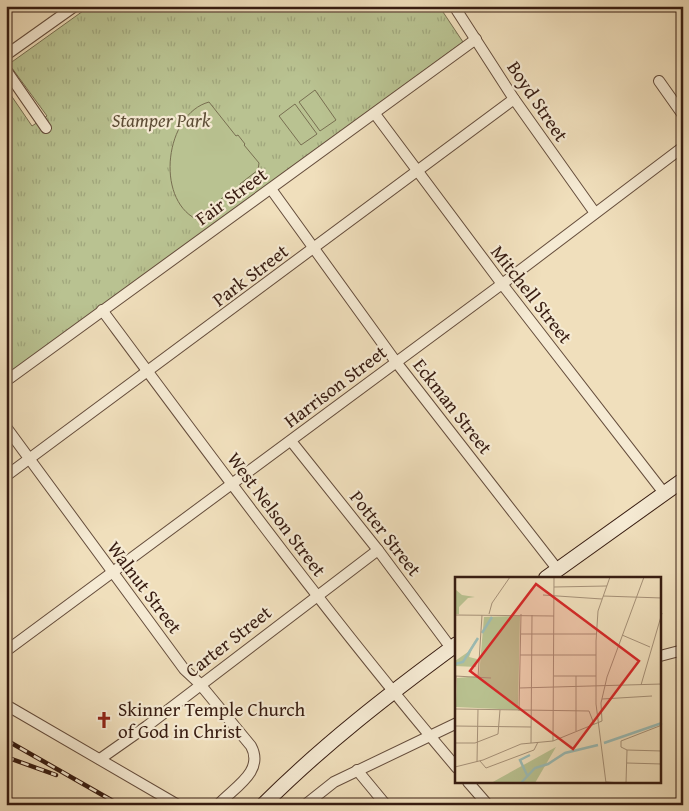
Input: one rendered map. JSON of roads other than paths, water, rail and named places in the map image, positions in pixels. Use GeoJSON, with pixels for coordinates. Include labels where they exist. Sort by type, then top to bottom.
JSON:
{"type":"FeatureCollection","features":[{"type":"Feature","properties":{"kind":"main road"},"geometry":{"type":"LineString","coordinates":[[548,577],[683,480]]}},
{"type":"Feature","properties":{"kind":"main road"},"geometry":{"type":"LineString","coordinates":[[263,805],[313,757],[392,691],[454,646]]}},
{"type":"Feature","properties":{"kind":"street"},"geometry":{"type":"LineString","coordinates":[[6,55],[74,6]]}},
{"type":"Feature","properties":{"kind":"street","name":"Boyd Street"},"geometry":{"type":"LineString","coordinates":[[454,6],[514,100],[595,213]]}},
{"type":"Feature","properties":{"kind":"street","name":"Fair Street"},"geometry":{"type":"LineString","coordinates":[[6,381],[375,114],[425,74],[476,39]]}},
{"type":"Feature","properties":{"kind":"street"},"geometry":{"type":"LineString","coordinates":[[6,70],[46,128]]}},
{"type":"Feature","properties":{"kind":"street"},"geometry":{"type":"LineString","coordinates":[[658,81],[683,115]]}},
{"type":"Feature","properties":{"kind":"street","name":"Park Street"},"geometry":{"type":"LineString","coordinates":[[6,476],[514,100]]}},
{"type":"Feature","properties":{"kind":"street","name":"Mitchell Street"},"geometry":{"type":"LineString","coordinates":[[375,114],[502,284],[664,493]]}},
{"type":"Feature","properties":{"kind":"street","name":"Harrison Street"},"geometry":{"type":"LineString","coordinates":[[6,651],[502,284],[683,147]]}},
{"type":"Feature","properties":{"kind":"street","name":"Eckman Street"},"geometry":{"type":"LineString","coordinates":[[271,189],[396,362],[558,570]]}},
{"type":"Feature","properties":{"kind":"street","name":"West Nelson Street"},"geometry":{"type":"LineString","coordinates":[[102,310],[317,595],[392,691],[455,767]]}},
{"type":"Feature","properties":{"kind":"street","name":"Walnut Street"},"geometry":{"type":"LineString","coordinates":[[6,428],[184,669],[201,685],[251,746],[255,756],[250,775],[218,805]]}},
{"type":"Feature","properties":{"kind":"street","name":"Potter Street"},"geometry":{"type":"LineString","coordinates":[[290,440],[454,646]]}},
{"type":"Feature","properties":{"kind":"street","name":"Carter Street"},"geometry":{"type":"LineString","coordinates":[[100,759],[201,685],[378,550]]}},
{"type":"Feature","properties":{"kind":"street"},"geometry":{"type":"LineString","coordinates":[[662,655],[683,650]]}},
{"type":"Feature","properties":{"kind":"street"},"geometry":{"type":"LineString","coordinates":[[6,705],[178,805]]}},
{"type":"Feature","properties":{"kind":"street"},"geometry":{"type":"LineString","coordinates":[[305,805],[326,787],[357,770],[455,723]]}},
{"type":"Feature","properties":{"kind":"street"},"geometry":{"type":"LineString","coordinates":[[357,770],[386,805]]}},
{"type":"Feature","properties":{"kind":"street"},"geometry":{"type":"LineString","coordinates":[[470,784],[488,805]]}},
{"type":"Feature","properties":{"kind":"railway"},"geometry":{"type":"LineString","coordinates":[[6,740],[120,805]]}},
{"type":"Feature","properties":{"kind":"railway"},"geometry":{"type":"LineString","coordinates":[[6,757],[56,775]]}},
{"type":"Feature","properties":{"kind":"place","name":"Skinner Temple Church of God in Christ"},"geometry":{"type":"Point","coordinates":[104,720]}},
{"type":"Feature","properties":{"kind":"park label","name":"Stamper Park"},"geometry":{"type":"Point","coordinates":[161,120]}}]}
